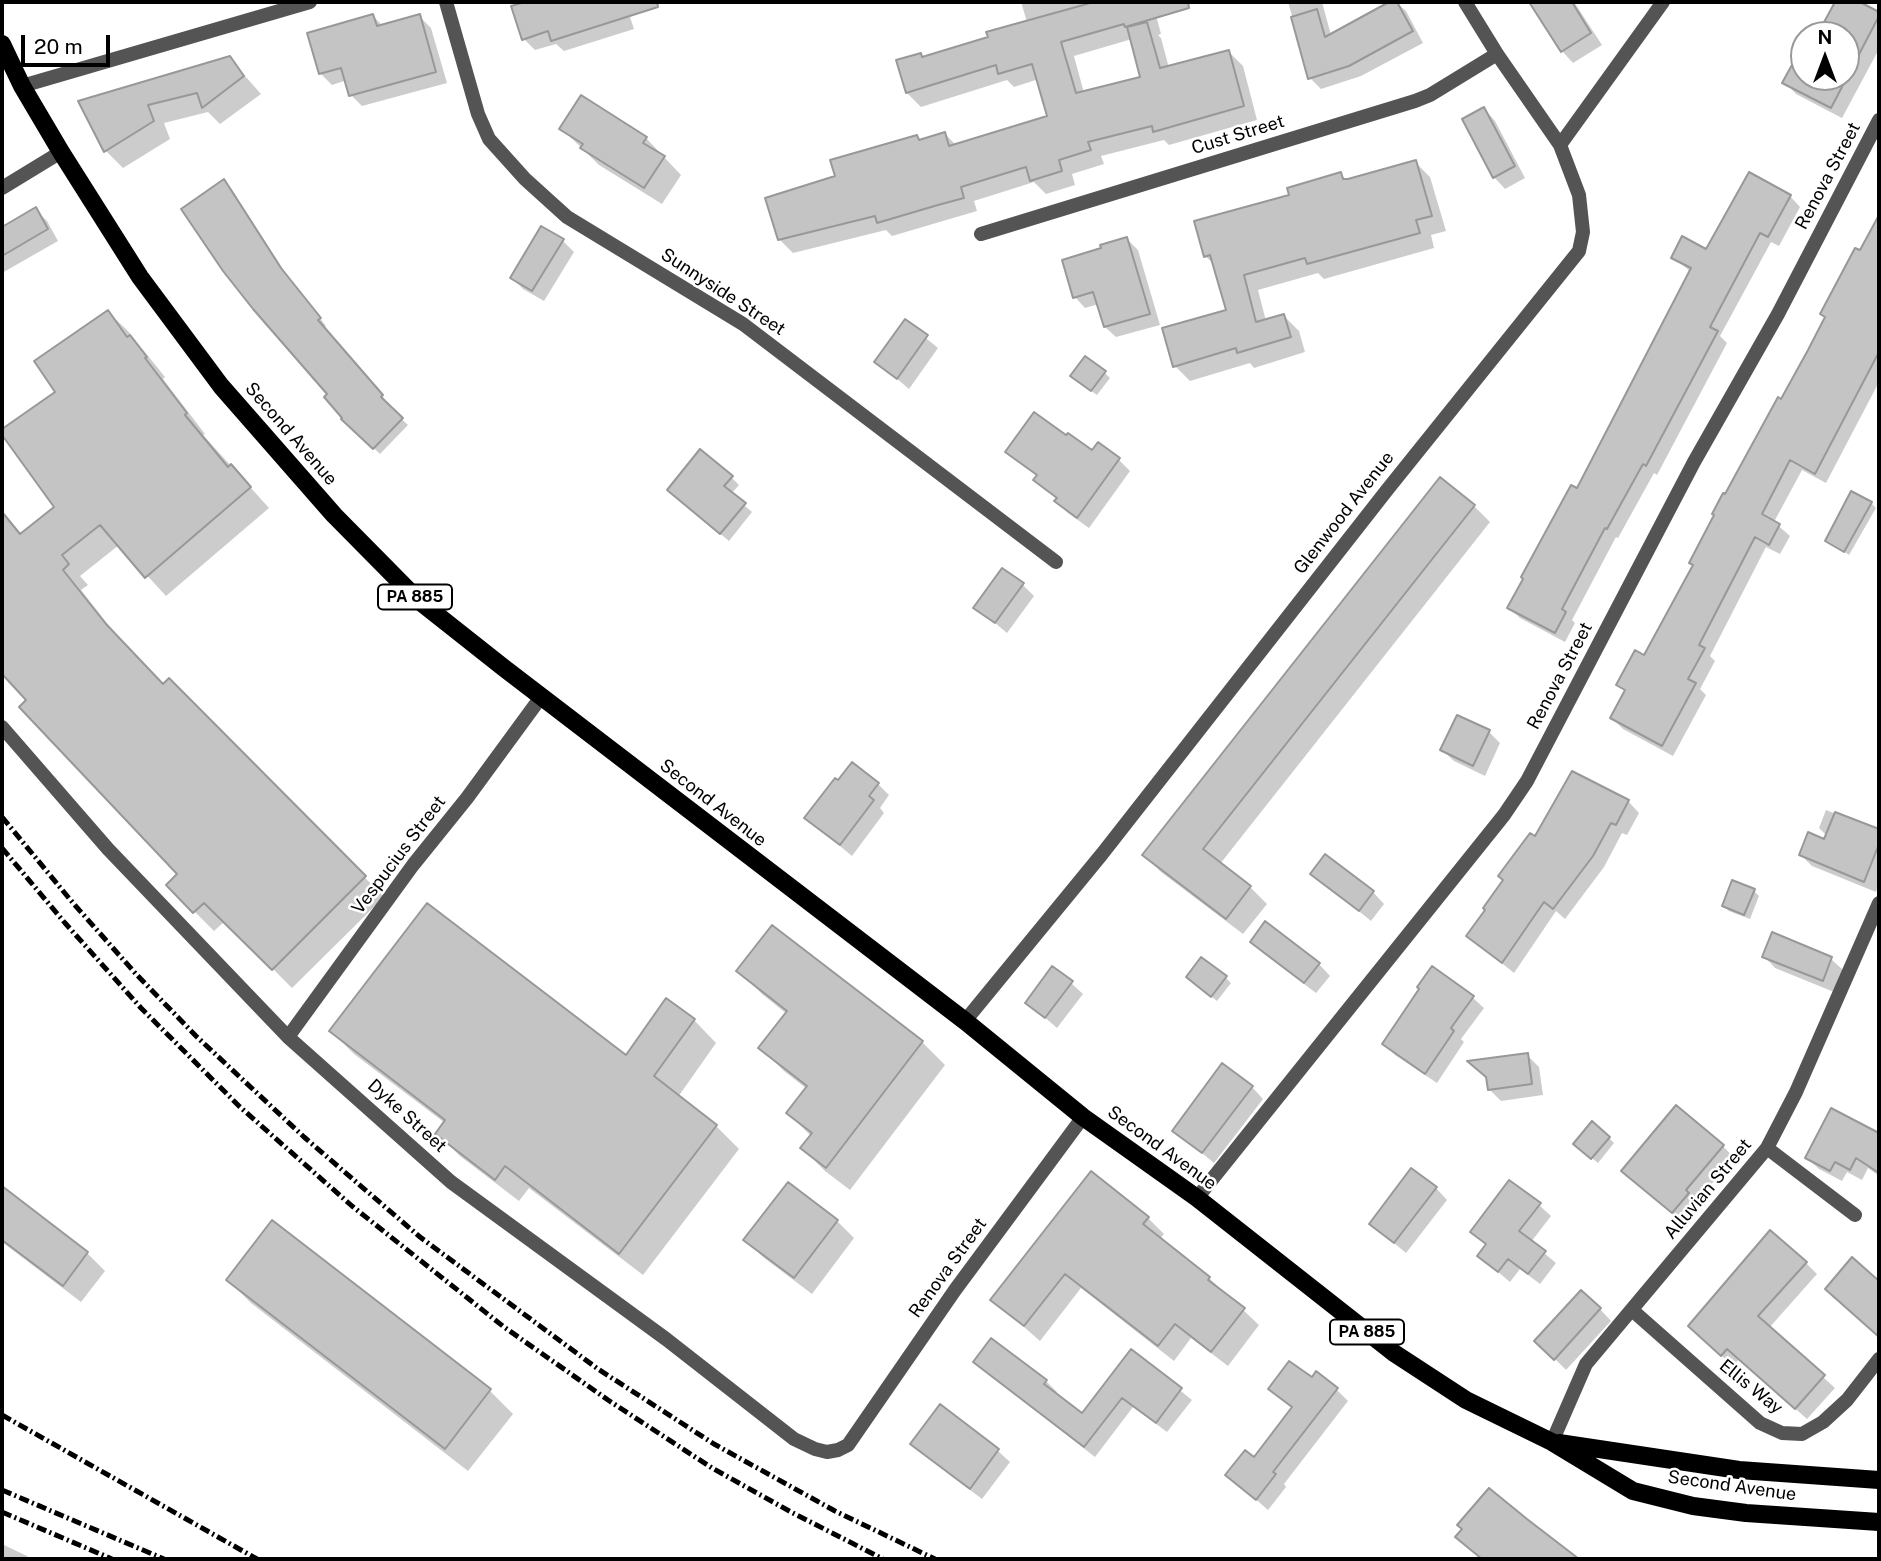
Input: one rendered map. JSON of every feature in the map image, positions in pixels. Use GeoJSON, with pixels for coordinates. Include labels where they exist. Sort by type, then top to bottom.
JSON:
{"type":"FeatureCollection","features":[{"type":"Feature","properties":{"kind":"main road","name":"Second Avenue"},"geometry":{"type":"LineString","coordinates":[[2,44],[22,86],[61,152],[140,277],[179,332],[268,442],[334,515],[418,600],[541,697],[965,1021],[1083,1117],[1196,1198],[1394,1353],[1466,1400],[1552,1442],[1633,1492],[1693,1506],[1733,1511],[1879,1522]]}},
{"type":"Feature","properties":{"kind":"main road","name":"Second Avenue"},"geometry":{"type":"LineString","coordinates":[[1552,1442],[1739,1470],[1879,1480]]}},
{"type":"Feature","properties":{"kind":"street"},"geometry":{"type":"LineString","coordinates":[[22,86],[310,2]]}},
{"type":"Feature","properties":{"kind":"street","name":"Sunnyside Street"},"geometry":{"type":"LineString","coordinates":[[446,2],[478,114],[489,139],[525,179],[567,217],[743,324],[1056,562]]}},
{"type":"Feature","properties":{"kind":"street","name":"Glenwood Avenue"},"geometry":{"type":"LineString","coordinates":[[965,1021],[1102,854],[1387,489],[1578,251],[1583,232],[1578,195],[1560,145],[1497,54],[1465,2]]}},
{"type":"Feature","properties":{"kind":"street"},"geometry":{"type":"LineString","coordinates":[[1560,145],[1663,2]]}},
{"type":"Feature","properties":{"kind":"street","name":"Cust Street"},"geometry":{"type":"LineString","coordinates":[[981,234],[1415,101],[1430,95],[1497,54]]}},
{"type":"Feature","properties":{"kind":"street","name":"Renova Street"},"geometry":{"type":"LineString","coordinates":[[1196,1198],[1504,815],[1527,780],[1694,462],[1778,314],[1879,120]]}},
{"type":"Feature","properties":{"kind":"street"},"geometry":{"type":"LineString","coordinates":[[2,188],[61,152]]}},
{"type":"Feature","properties":{"kind":"street","name":"Vespucius Street"},"geometry":{"type":"LineString","coordinates":[[288,1037],[413,865],[467,798],[541,697]]}},
{"type":"Feature","properties":{"kind":"street","name":"Dyke Street"},"geometry":{"type":"LineString","coordinates":[[2,727],[108,849],[288,1037],[451,1182],[666,1339],[794,1439],[827,1452],[848,1445]]}},
{"type":"Feature","properties":{"kind":"street","name":"Alluvian Street"},"geometry":{"type":"LineString","coordinates":[[1552,1442],[1586,1364],[1767,1148],[1796,1092],[1879,903]]}},
{"type":"Feature","properties":{"kind":"street","name":"Renova Street"},"geometry":{"type":"LineString","coordinates":[[848,1445],[955,1290],[1083,1117]]}},
{"type":"Feature","properties":{"kind":"street"},"geometry":{"type":"LineString","coordinates":[[1767,1148],[1855,1215]]}},
{"type":"Feature","properties":{"kind":"street","name":"Ellis Way"},"geometry":{"type":"LineString","coordinates":[[1632,1310],[1760,1423],[1782,1433],[1802,1434],[1823,1422],[1847,1400],[1879,1359]]}},
{"type":"Feature","properties":{"kind":"building"},"geometry":{"type":"Polygon","coordinates":[[[525,2],[657,2],[658,7],[551,41],[548,31],[522,40],[511,6],[525,2]]]}},
{"type":"Feature","properties":{"kind":"building"},"geometry":{"type":"Polygon","coordinates":[[[1094,2],[1188,2],[1189,8],[1061,42],[1076,93],[1140,77],[1127,27],[1147,22],[1160,68],[1229,50],[1244,106],[1153,132],[1152,126],[1088,142],[1091,150],[1059,160],[1062,171],[1030,181],[1026,167],[961,187],[964,198],[877,223],[875,216],[778,240],[765,198],[835,176],[830,160],[917,135],[919,140],[945,132],[949,146],[1047,116],[1032,64],[998,74],[996,65],[906,93],[896,60],[921,53],[922,57],[988,37],[986,32],[1094,2]]]}},
{"type":"Feature","properties":{"kind":"building"},"geometry":{"type":"Polygon","coordinates":[[[1389,2],[1397,2],[1413,31],[1349,66],[1308,79],[1291,17],[1317,9],[1325,37],[1389,2]]]}},
{"type":"Feature","properties":{"kind":"building"},"geometry":{"type":"Polygon","coordinates":[[[1529,2],[1572,2],[1591,33],[1561,52],[1529,2]]]}},
{"type":"Feature","properties":{"kind":"building"},"geometry":{"type":"Polygon","coordinates":[[[1835,2],[1860,2],[1879,12],[1860,52],[1860,21],[1825,21],[1835,2]]]}},
{"type":"Feature","properties":{"kind":"building"},"geometry":{"type":"Polygon","coordinates":[[[373,14],[377,26],[420,14],[436,72],[349,96],[341,68],[319,74],[307,33],[373,14]]]}},
{"type":"Feature","properties":{"kind":"building"},"geometry":{"type":"Polygon","coordinates":[[[230,56],[244,76],[202,108],[197,93],[148,105],[154,121],[104,152],[78,101],[230,56]]]}},
{"type":"Feature","properties":{"kind":"building"},"geometry":{"type":"Polygon","coordinates":[[[1790,68],[1790,87],[1782,83],[1790,68]]]}},
{"type":"Feature","properties":{"kind":"building"},"geometry":{"type":"Polygon","coordinates":[[[1798,91],[1840,91],[1831,108],[1798,91]]]}},
{"type":"Feature","properties":{"kind":"building"},"geometry":{"type":"Polygon","coordinates":[[[581,95],[647,137],[643,143],[665,156],[644,188],[580,148],[583,144],[559,129],[581,95]]]}},
{"type":"Feature","properties":{"kind":"building"},"geometry":{"type":"Polygon","coordinates":[[[1484,107],[1515,166],[1493,178],[1462,119],[1484,107]]]}},
{"type":"Feature","properties":{"kind":"building"},"geometry":{"type":"Polygon","coordinates":[[[1416,160],[1432,216],[1416,220],[1420,233],[1307,264],[1305,258],[1244,275],[1256,322],[1284,314],[1291,337],[1237,353],[1236,348],[1173,367],[1162,328],[1226,310],[1210,255],[1204,257],[1194,221],[1289,195],[1287,188],[1341,172],[1343,179],[1348,179],[1416,160]]]}},
{"type":"Feature","properties":{"kind":"building"},"geometry":{"type":"Polygon","coordinates":[[[1749,172],[1791,195],[1768,237],[1760,233],[1710,327],[1718,331],[1646,466],[1643,464],[1607,529],[1605,528],[1562,609],[1566,612],[1555,633],[1507,608],[1571,485],[1577,488],[1691,268],[1671,258],[1682,236],[1706,249],[1749,172]]]}},
{"type":"Feature","properties":{"kind":"building"},"geometry":{"type":"Polygon","coordinates":[[[224,179],[281,268],[321,318],[318,320],[383,395],[381,397],[403,418],[373,449],[341,419],[324,397],[327,394],[253,309],[223,271],[181,209],[224,179]]]}},
{"type":"Feature","properties":{"kind":"building"},"geometry":{"type":"Polygon","coordinates":[[[36,207],[48,229],[2,256],[2,227],[36,207]]]}},
{"type":"Feature","properties":{"kind":"building"},"geometry":{"type":"Polygon","coordinates":[[[1879,215],[1879,352],[1815,474],[1790,460],[1762,514],[1780,524],[1769,545],[1755,537],[1699,645],[1705,648],[1688,679],[1696,683],[1662,746],[1610,718],[1625,690],[1616,685],[1635,650],[1644,655],[1693,565],[1689,563],[1723,493],[1725,494],[1778,397],[1781,399],[1808,350],[1825,317],[1820,314],[1855,248],[1860,250],[1879,215]]]}},
{"type":"Feature","properties":{"kind":"building"},"geometry":{"type":"Polygon","coordinates":[[[541,226],[564,239],[532,291],[510,278],[541,226]]]}},
{"type":"Feature","properties":{"kind":"building"},"geometry":{"type":"Polygon","coordinates":[[[1127,237],[1150,314],[1104,327],[1093,292],[1073,298],[1062,260],[1127,237]]]}},
{"type":"Feature","properties":{"kind":"building"},"geometry":{"type":"Polygon","coordinates":[[[108,310],[127,337],[130,335],[147,357],[145,358],[187,413],[185,415],[228,467],[231,464],[251,487],[145,578],[100,525],[62,555],[69,564],[63,570],[106,624],[163,684],[169,678],[366,876],[272,970],[204,903],[193,913],[166,885],[177,874],[19,707],[26,700],[2,674],[2,512],[20,534],[54,507],[2,435],[2,429],[55,392],[34,361],[108,310]]]}},
{"type":"Feature","properties":{"kind":"building"},"geometry":{"type":"Polygon","coordinates":[[[905,319],[928,335],[897,379],[874,362],[905,319]]]}},
{"type":"Feature","properties":{"kind":"building"},"geometry":{"type":"Polygon","coordinates":[[[1085,356],[1106,371],[1091,391],[1070,376],[1085,356]]]}},
{"type":"Feature","properties":{"kind":"building"},"geometry":{"type":"Polygon","coordinates":[[[1034,412],[1092,450],[1098,442],[1120,458],[1077,518],[1054,501],[1057,498],[1033,480],[1037,475],[1005,452],[1034,412]]]}},
{"type":"Feature","properties":{"kind":"building"},"geometry":{"type":"Polygon","coordinates":[[[700,449],[733,476],[724,486],[746,503],[720,534],[667,490],[700,449]]]}},
{"type":"Feature","properties":{"kind":"building"},"geometry":{"type":"Polygon","coordinates":[[[1440,477],[1475,505],[1203,849],[1251,886],[1226,919],[1142,855],[1440,477]]]}},
{"type":"Feature","properties":{"kind":"building"},"geometry":{"type":"Polygon","coordinates":[[[1851,491],[1872,502],[1844,552],[1825,541],[1851,491]]]}},
{"type":"Feature","properties":{"kind":"building"},"geometry":{"type":"Polygon","coordinates":[[[1002,568],[1024,583],[995,623],[973,608],[1002,568]]]}},
{"type":"Feature","properties":{"kind":"building"},"geometry":{"type":"Polygon","coordinates":[[[1457,715],[1490,730],[1473,766],[1440,750],[1457,715]]]}},
{"type":"Feature","properties":{"kind":"building"},"geometry":{"type":"Polygon","coordinates":[[[852,762],[879,783],[869,796],[874,800],[840,845],[804,818],[835,778],[838,780],[852,762]]]}},
{"type":"Feature","properties":{"kind":"building"},"geometry":{"type":"Polygon","coordinates":[[[1572,771],[1629,800],[1616,825],[1611,823],[1593,856],[1553,909],[1544,902],[1502,963],[1466,936],[1503,880],[1498,876],[1530,833],[1535,836],[1572,771]]]}},
{"type":"Feature","properties":{"kind":"building"},"geometry":{"type":"Polygon","coordinates":[[[1835,812],[1879,829],[1879,844],[1864,882],[1799,855],[1808,832],[1824,839],[1835,812]]]}},
{"type":"Feature","properties":{"kind":"building"},"geometry":{"type":"Polygon","coordinates":[[[1325,854],[1374,891],[1359,911],[1310,874],[1325,854]]]}},
{"type":"Feature","properties":{"kind":"building"},"geometry":{"type":"Polygon","coordinates":[[[1732,880],[1755,889],[1744,915],[1722,906],[1732,880]]]}},
{"type":"Feature","properties":{"kind":"building"},"geometry":{"type":"Polygon","coordinates":[[[427,903],[626,1055],[666,998],[695,1019],[654,1076],[717,1125],[619,1254],[505,1166],[495,1180],[435,1134],[445,1120],[329,1031],[427,903]]]}},
{"type":"Feature","properties":{"kind":"building"},"geometry":{"type":"Polygon","coordinates":[[[1265,921],[1320,963],[1304,983],[1250,942],[1265,921]]]}},
{"type":"Feature","properties":{"kind":"building"},"geometry":{"type":"Polygon","coordinates":[[[772,925],[923,1041],[826,1168],[800,1148],[812,1133],[786,1113],[807,1086],[758,1048],[787,1011],[736,971],[772,925]]]}},
{"type":"Feature","properties":{"kind":"building"},"geometry":{"type":"Polygon","coordinates":[[[1772,932],[1832,957],[1823,981],[1762,957],[1772,932]]]}},
{"type":"Feature","properties":{"kind":"building"},"geometry":{"type":"Polygon","coordinates":[[[1201,957],[1227,976],[1211,997],[1186,977],[1201,957]]]}},
{"type":"Feature","properties":{"kind":"building"},"geometry":{"type":"Polygon","coordinates":[[[1052,966],[1073,981],[1045,1018],[1025,1003],[1052,966]]]}},
{"type":"Feature","properties":{"kind":"building"},"geometry":{"type":"Polygon","coordinates":[[[1432,966],[1474,996],[1451,1028],[1454,1031],[1425,1074],[1382,1044],[1432,966]]]}},
{"type":"Feature","properties":{"kind":"building"},"geometry":{"type":"Polygon","coordinates":[[[1528,1053],[1532,1084],[1488,1090],[1486,1077],[1467,1061],[1528,1053]]]}},
{"type":"Feature","properties":{"kind":"building"},"geometry":{"type":"Polygon","coordinates":[[[1222,1063],[1253,1086],[1202,1153],[1172,1131],[1222,1063]]]}},
{"type":"Feature","properties":{"kind":"building"},"geometry":{"type":"Polygon","coordinates":[[[1676,1105],[1724,1145],[1686,1190],[1689,1193],[1672,1213],[1621,1171],[1676,1105]]]}},
{"type":"Feature","properties":{"kind":"building"},"geometry":{"type":"Polygon","coordinates":[[[1831,1108],[1879,1133],[1879,1173],[1856,1158],[1850,1170],[1835,1162],[1830,1171],[1805,1158],[1831,1108]]]}},
{"type":"Feature","properties":{"kind":"building"},"geometry":{"type":"Polygon","coordinates":[[[1592,1121],[1610,1137],[1591,1159],[1573,1144],[1592,1121]]]}},
{"type":"Feature","properties":{"kind":"building"},"geometry":{"type":"Polygon","coordinates":[[[1411,1168],[1437,1187],[1394,1243],[1369,1224],[1411,1168]]]}},
{"type":"Feature","properties":{"kind":"building"},"geometry":{"type":"Polygon","coordinates":[[[1091,1171],[1149,1217],[1143,1224],[1245,1308],[1211,1352],[1175,1324],[1158,1346],[1065,1274],[1024,1326],[990,1300],[1091,1171]]]}},
{"type":"Feature","properties":{"kind":"building"},"geometry":{"type":"Polygon","coordinates":[[[1509,1180],[1541,1203],[1519,1231],[1546,1251],[1528,1274],[1508,1259],[1498,1272],[1477,1256],[1486,1244],[1470,1232],[1509,1180]]]}},
{"type":"Feature","properties":{"kind":"building"},"geometry":{"type":"Polygon","coordinates":[[[788,1182],[838,1220],[794,1278],[743,1240],[788,1182]]]}},
{"type":"Feature","properties":{"kind":"building"},"geometry":{"type":"Polygon","coordinates":[[[2,1186],[88,1252],[63,1286],[2,1240],[2,1186]]]}},
{"type":"Feature","properties":{"kind":"building"},"geometry":{"type":"Polygon","coordinates":[[[272,1220],[491,1389],[445,1449],[226,1280],[272,1220]]]}},
{"type":"Feature","properties":{"kind":"building"},"geometry":{"type":"Polygon","coordinates":[[[1770,1230],[1807,1262],[1758,1316],[1825,1375],[1795,1409],[1727,1349],[1721,1356],[1688,1326],[1770,1230]]]}},
{"type":"Feature","properties":{"kind":"building"},"geometry":{"type":"Polygon","coordinates":[[[1852,1257],[1879,1281],[1879,1337],[1825,1289],[1852,1257]]]}},
{"type":"Feature","properties":{"kind":"building"},"geometry":{"type":"Polygon","coordinates":[[[1581,1290],[1601,1308],[1554,1360],[1534,1341],[1581,1290]]]}},
{"type":"Feature","properties":{"kind":"building"},"geometry":{"type":"Polygon","coordinates":[[[991,1338],[1047,1380],[1044,1384],[1082,1413],[1131,1349],[1182,1388],[1156,1423],[1122,1398],[1084,1447],[973,1362],[991,1338]]]}},
{"type":"Feature","properties":{"kind":"building"},"geometry":{"type":"Polygon","coordinates":[[[1289,1361],[1312,1377],[1316,1371],[1338,1388],[1273,1472],[1276,1474],[1256,1500],[1225,1475],[1245,1450],[1254,1457],[1292,1407],[1268,1389],[1289,1361]]]}},
{"type":"Feature","properties":{"kind":"building"},"geometry":{"type":"Polygon","coordinates":[[[940,1404],[999,1449],[970,1489],[910,1444],[940,1404]]]}},
{"type":"Feature","properties":{"kind":"building"},"geometry":{"type":"Polygon","coordinates":[[[1489,1488],[1579,1559],[1482,1559],[1455,1537],[1462,1529],[1457,1525],[1489,1488]]]}},
{"type":"Feature","properties":{"kind":"railway"},"geometry":{"type":"LineString","coordinates":[[2,817],[73,903],[196,1036],[304,1137],[420,1237],[598,1369],[714,1444],[835,1511],[935,1559]]}},
{"type":"Feature","properties":{"kind":"railway"},"geometry":{"type":"LineString","coordinates":[[2,848],[141,1008],[240,1107],[352,1206],[504,1327],[608,1400],[712,1468],[883,1559]]}},
{"type":"Feature","properties":{"kind":"railway"},"geometry":{"type":"LineString","coordinates":[[2,1415],[257,1559]]}},
{"type":"Feature","properties":{"kind":"railway"},"geometry":{"type":"LineString","coordinates":[[2,1490],[164,1559]]}},
{"type":"Feature","properties":{"kind":"railway"},"geometry":{"type":"LineString","coordinates":[[2,1512],[112,1559]]}}]}
